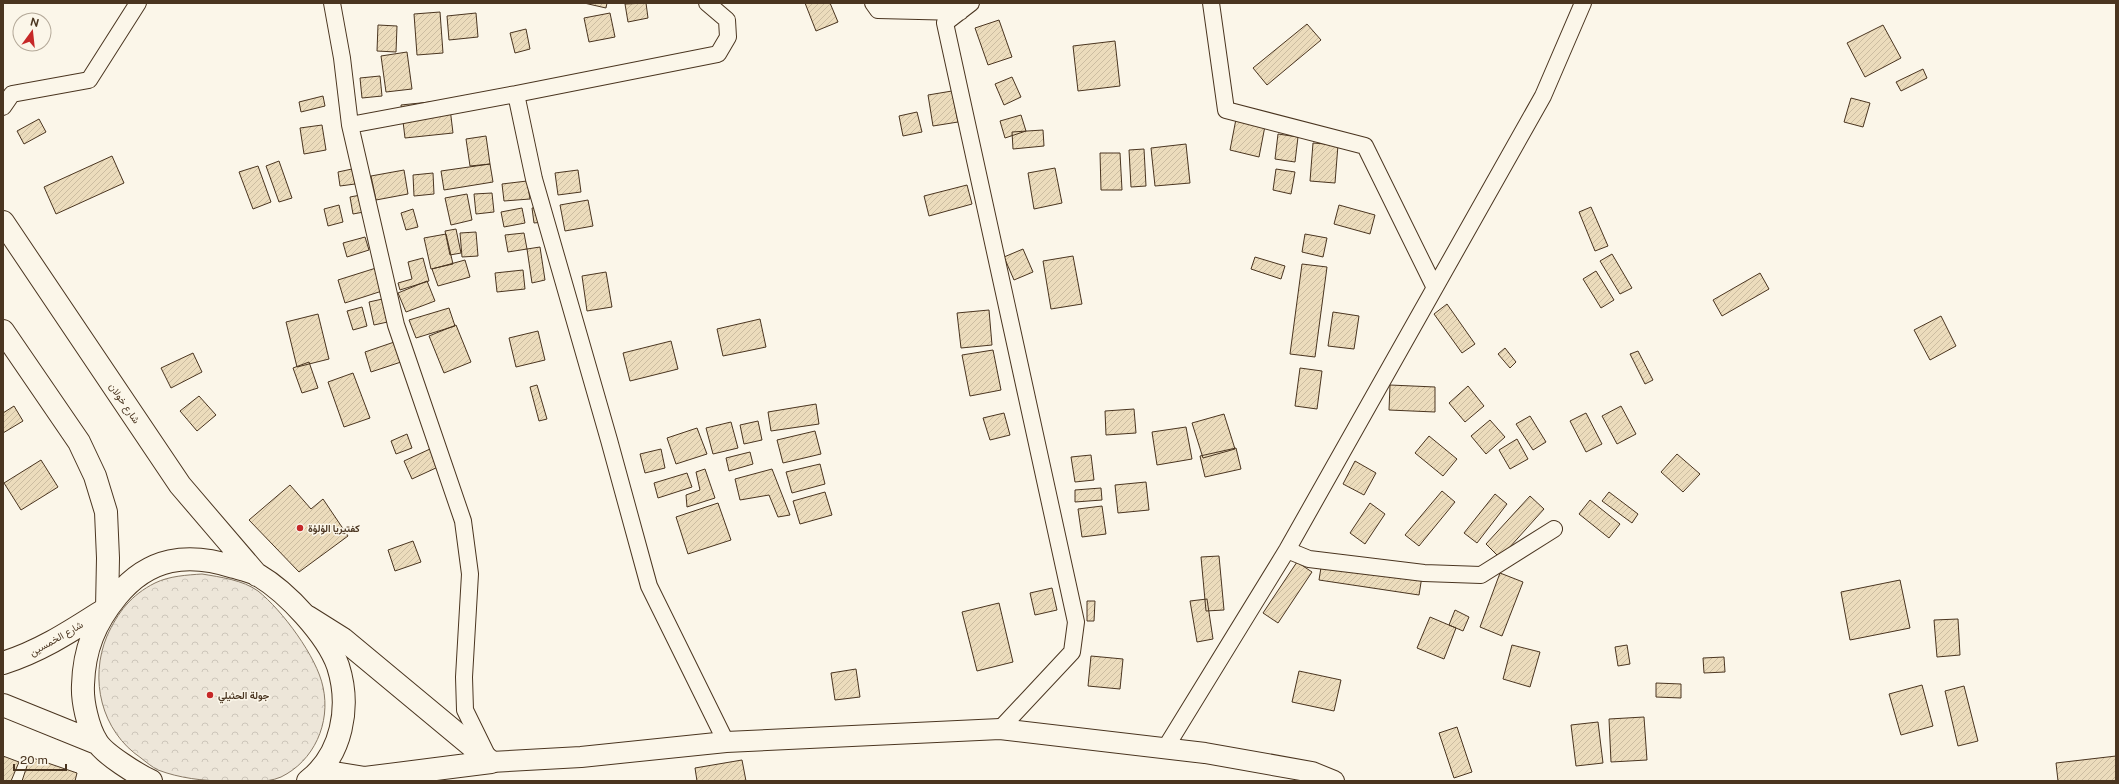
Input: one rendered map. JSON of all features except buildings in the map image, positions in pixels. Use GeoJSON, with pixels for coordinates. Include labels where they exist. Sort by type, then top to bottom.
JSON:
{"type":"FeatureCollection","features":[{"type":"Feature","properties":{"kind":"main road","name":"شارع خولان"},"geometry":{"type":"LineString","coordinates":[[3,222],[180,485],[257,575]]}},
{"type":"Feature","properties":{"kind":"main road"},"geometry":{"type":"LineString","coordinates":[[3,331],[79,442],[95,476],[106,512],[108,558],[107,608]]}},
{"type":"Feature","properties":{"kind":"main road"},"geometry":{"type":"LineString","coordinates":[[97,743],[85,709],[82,691],[83,669],[90,638],[107,608],[128,583],[150,568],[173,560],[205,559],[257,575],[308,618],[343,639],[491,762]]}},
{"type":"Feature","properties":{"kind":"main road","name":"شارع الخمسين"},"geometry":{"type":"LineString","coordinates":[[3,663],[29,655],[62,637],[107,608]]}},
{"type":"Feature","properties":{"kind":"main road"},"geometry":{"type":"LineString","coordinates":[[308,618],[324,641],[338,666],[343,697],[342,722],[338,740],[317,778]]}},
{"type":"Feature","properties":{"kind":"main road"},"geometry":{"type":"LineString","coordinates":[[3,705],[97,743],[125,766],[151,781]]}},
{"type":"Feature","properties":{"kind":"main road"},"geometry":{"type":"LineString","coordinates":[[317,778],[365,778],[491,762]]}},
{"type":"Feature","properties":{"kind":"street"},"geometry":{"type":"LineString","coordinates":[[3,107],[12,94],[88,80],[138,3]]}},
{"type":"Feature","properties":{"kind":"street"},"geometry":{"type":"LineString","coordinates":[[332,3],[342,58],[350,125],[396,325],[463,521],[470,574],[464,677],[465,710],[491,762],[580,757],[726,742],[1000,730],[1166,747],[1312,772],[1334,781]]}},
{"type":"Feature","properties":{"kind":"street"},"geometry":{"type":"LineString","coordinates":[[350,125],[718,54],[728,37],[727,20],[707,3]]}},
{"type":"Feature","properties":{"kind":"street"},"geometry":{"type":"LineString","coordinates":[[873,3],[878,10],[965,7]]}},
{"type":"Feature","properties":{"kind":"street"},"geometry":{"type":"LineString","coordinates":[[1211,3],[1226,110],[1365,146],[1434,286]]}},
{"type":"Feature","properties":{"kind":"street"},"geometry":{"type":"LineString","coordinates":[[1166,747],[1287,550],[1434,286],[1543,96],[1583,3]]}},
{"type":"Feature","properties":{"kind":"street"},"geometry":{"type":"LineString","coordinates":[[965,7],[945,23],[1076,622],[1072,652],[1000,730]]}},
{"type":"Feature","properties":{"kind":"street"},"geometry":{"type":"LineString","coordinates":[[516,94],[534,179],[609,440],[649,586],[726,742]]}},
{"type":"Feature","properties":{"kind":"street"},"geometry":{"type":"LineString","coordinates":[[1287,550],[1309,559],[1424,573],[1481,575],[1554,530]]}},
{"type":"Feature","properties":{"kind":"green space"},"geometry":{"type":"Polygon","coordinates":[[[202,574],[245,584],[258,591],[288,622],[314,662],[323,687],[325,701],[322,727],[311,751],[303,761],[293,770],[281,777],[268,781],[217,781],[200,780],[166,773],[151,766],[127,747],[116,734],[108,719],[102,703],[99,686],[99,669],[107,636],[116,619],[132,599],[155,583],[172,577],[202,574]]]}},
{"type":"Feature","properties":{"kind":"place","name":"كفتيريا الؤلؤة"},"geometry":{"type":"Point","coordinates":[300,528]}},
{"type":"Feature","properties":{"kind":"place","name":"جولة الحثيلي"},"geometry":{"type":"Point","coordinates":[210,695]}}]}
